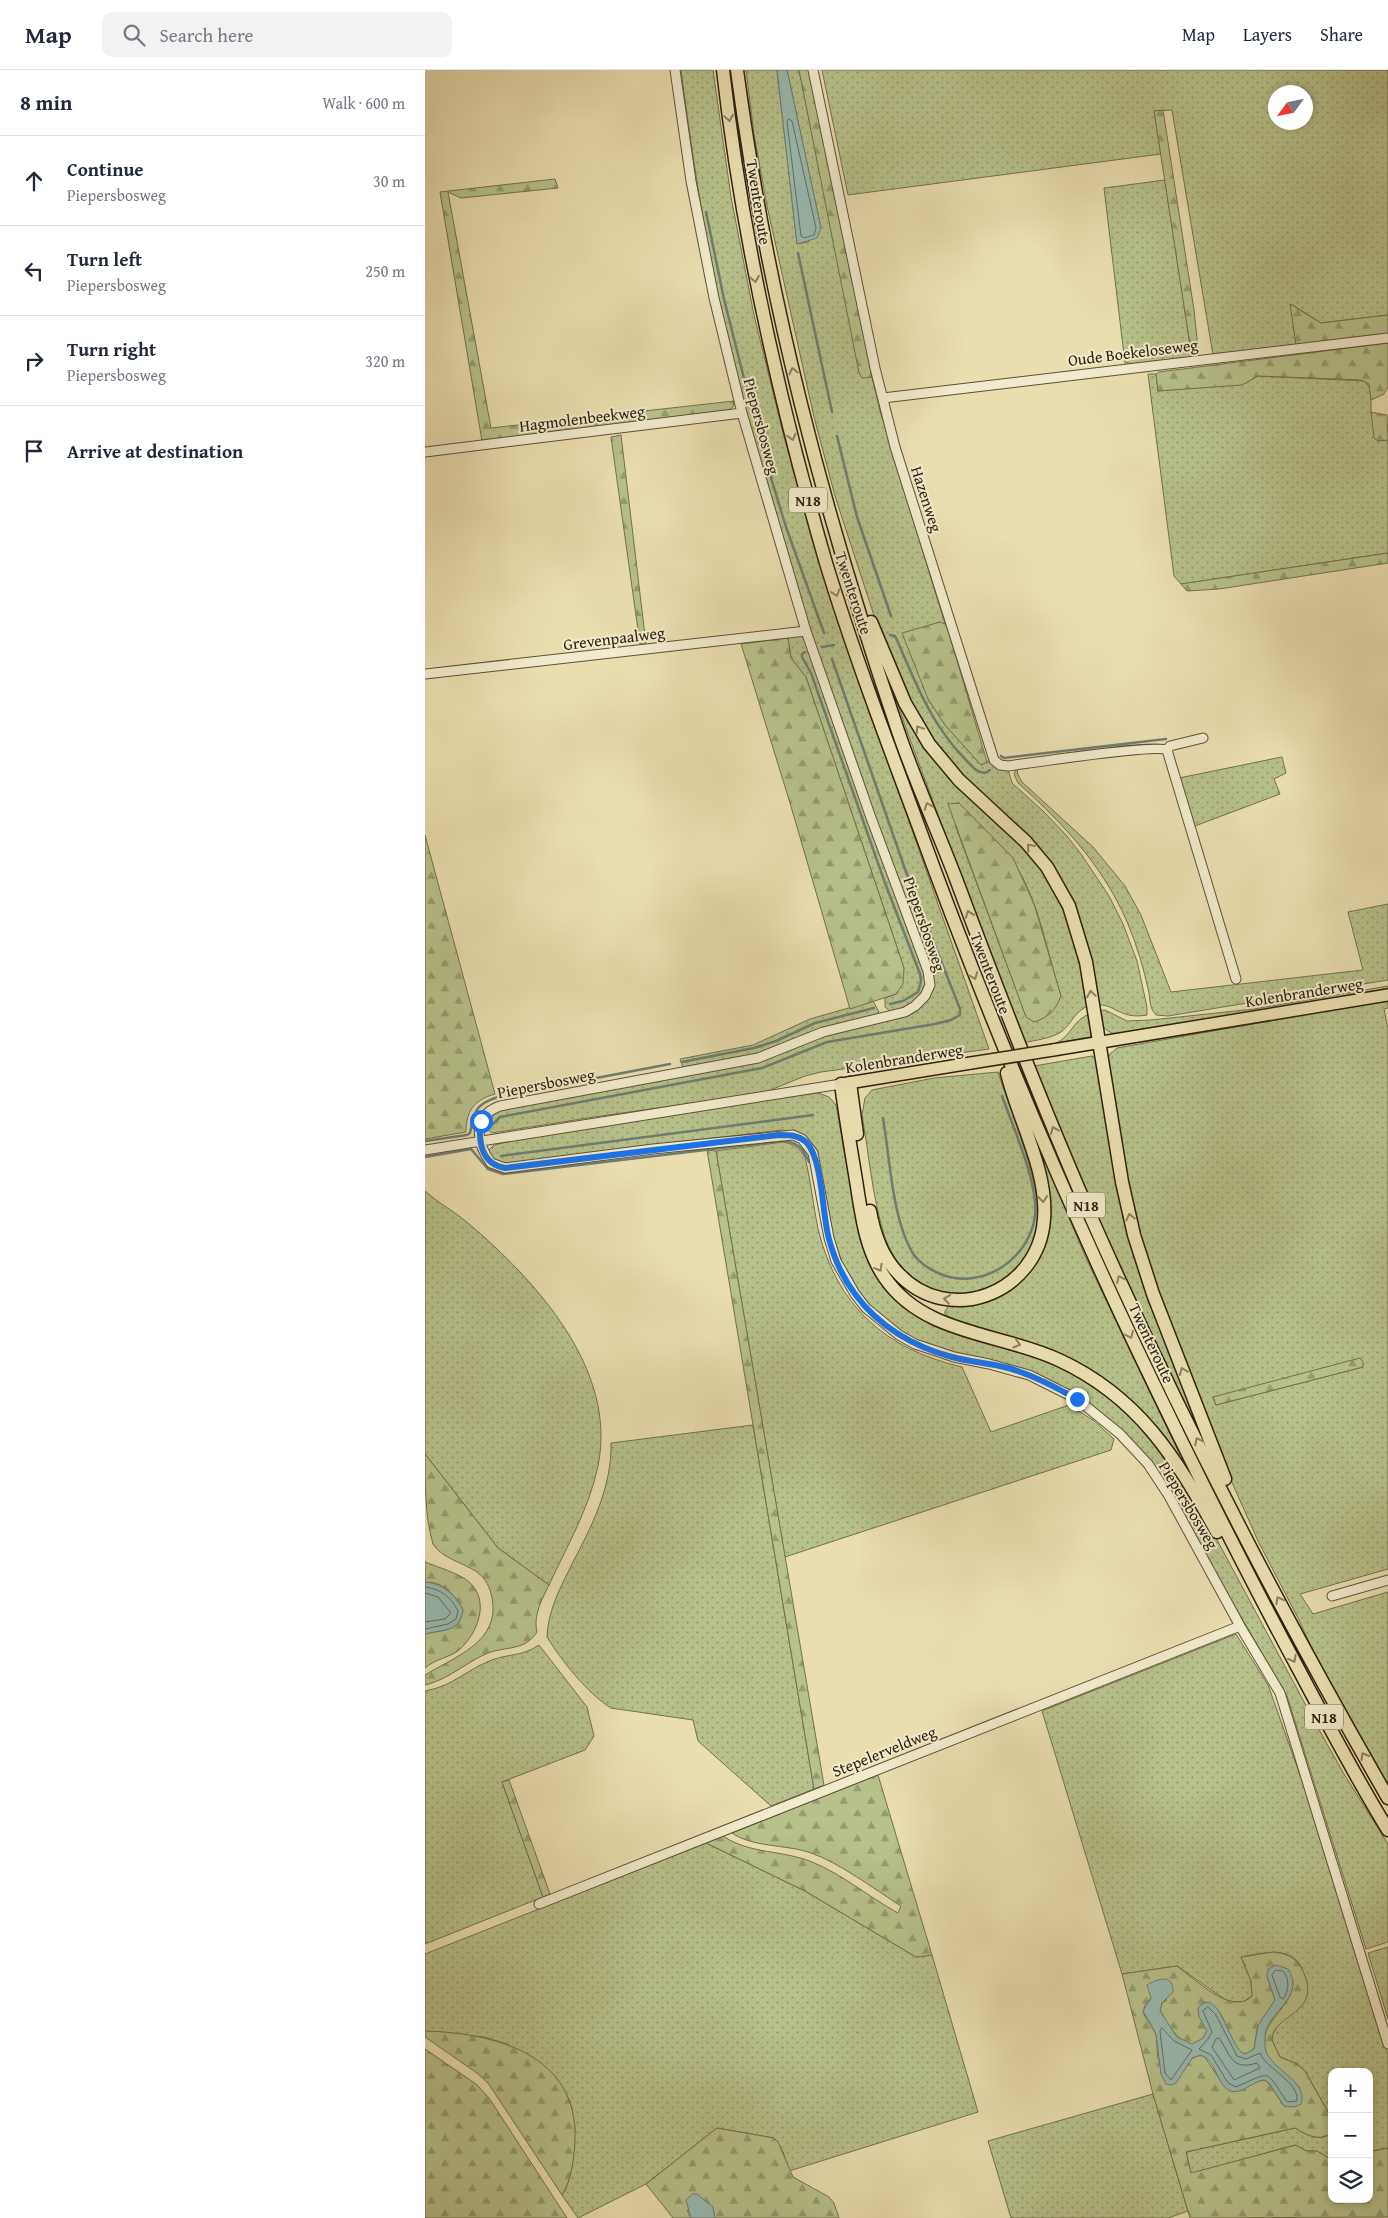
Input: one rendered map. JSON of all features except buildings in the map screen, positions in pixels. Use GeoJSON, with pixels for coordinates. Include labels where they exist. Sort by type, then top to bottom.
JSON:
{"type":"FeatureCollection","features":[{"type":"Feature","properties":{"kind":"highway","name":"Twenteroute"},"geometry":{"type":"LineString","coordinates":[[723,70],[746,231],[755,279],[780,390],[809,500],[828,567],[876,711],[950,914],[997,1034],[1106,1284],[1203,1486],[1270,1616],[1343,1752],[1388,1830]]}},
{"type":"Feature","properties":{"kind":"highway","name":"Twenteroute"},"geometry":{"type":"LineString","coordinates":[[737,70],[758,205],[783,332],[806,428],[841,554],[899,735],[1031,1076],[1087,1207],[1151,1348],[1251,1547],[1310,1659],[1388,1798]]}},
{"type":"Feature","properties":{"kind":"highway","name":"N18"},"geometry":{"type":"LineString","coordinates":[[841,554],[896,684],[916,723],[959,780],[1026,842],[1047,867],[1062,892],[1074,918],[1081,943],[1122,1182],[1134,1235],[1153,1294],[1251,1547]]}},
{"type":"Feature","properties":{"kind":"highway","name":"N18"},"geometry":{"type":"LineString","coordinates":[[845,1084],[873,1225],[882,1251],[889,1262],[906,1281],[928,1294],[952,1300],[965,1300],[987,1295],[1012,1282],[1030,1263],[1039,1245],[1045,1205],[1038,1172],[1011,1088],[997,1034]]}},
{"type":"Feature","properties":{"kind":"highway","name":"N18"},"geometry":{"type":"LineString","coordinates":[[845,1084],[866,1236],[877,1266],[893,1289],[914,1308],[931,1318],[1020,1345],[1061,1360],[1106,1388],[1126,1404],[1167,1449],[1197,1495],[1237,1566],[1270,1616]]}},
{"type":"Feature","properties":{"kind":"main road","name":"Kolenbranderweg"},"geometry":{"type":"LineString","coordinates":[[845,1084],[1388,995]]}},
{"type":"Feature","properties":{"kind":"street","name":"Piepersbosweg"},"geometry":{"type":"LineString","coordinates":[[675,70],[691,181],[714,298],[742,413],[807,631],[870,815],[924,959],[930,985],[925,996],[915,1006],[905,1012],[823,1032],[758,1058],[500,1106],[486,1113],[481,1121],[480,1142],[485,1155],[491,1163],[505,1168],[779,1135],[793,1135],[802,1139],[808,1145],[815,1160],[829,1238],[836,1261],[855,1294],[867,1308],[899,1335],[915,1344],[953,1358],[989,1364],[1029,1375],[1070,1395],[1099,1415],[1120,1434],[1148,1464],[1164,1488],[1240,1626],[1280,1692],[1388,2044]]}},
{"type":"Feature","properties":{"kind":"street","name":"Hazenweg"},"geometry":{"type":"LineString","coordinates":[[813,70],[895,447],[994,760],[1000,765],[1008,766],[1162,747],[1167,750]]}},
{"type":"Feature","properties":{"kind":"street","name":"Oude Boekeloseweg"},"geometry":{"type":"LineString","coordinates":[[883,398],[1388,338]]}},
{"type":"Feature","properties":{"kind":"street","name":"Hagmolenbeekweg"},"geometry":{"type":"LineString","coordinates":[[425,452],[742,413]]}},
{"type":"Feature","properties":{"kind":"street","name":"Grevenpaalweg"},"geometry":{"type":"LineString","coordinates":[[425,674],[807,631]]}},
{"type":"Feature","properties":{"kind":"street"},"geometry":{"type":"LineString","coordinates":[[1203,738],[1170,746],[1167,750],[1236,979]]}},
{"type":"Feature","properties":{"kind":"street","name":"Kolenbranderweg"},"geometry":{"type":"LineString","coordinates":[[425,1150],[845,1084]]}},
{"type":"Feature","properties":{"kind":"street"},"geometry":{"type":"LineString","coordinates":[[1333,1596],[1388,1580]]}},
{"type":"Feature","properties":{"kind":"street","name":"Stepelerveldweg"},"geometry":{"type":"LineString","coordinates":[[539,1904],[1240,1626]]}},
{"type":"Feature","properties":{"kind":"green space"},"geometry":{"type":"Polygon","coordinates":[[[681,70],[713,70],[731,197],[754,315],[784,437],[828,591],[989,1049],[821,1072],[805,1076],[763,1093],[492,1133],[484,1127],[483,1122],[494,1111],[758,1061],[823,1035],[899,1018],[913,1013],[930,996],[933,974],[883,840],[813,637],[770,501],[738,388],[709,252],[681,70]]]}},
{"type":"Feature","properties":{"kind":"green space"},"geometry":{"type":"Polygon","coordinates":[[[746,70],[777,70],[797,244],[808,242],[821,228],[787,70],[799,70],[862,377],[872,377],[880,411],[945,624],[940,622],[928,699],[945,725],[981,765],[990,760],[1008,769],[1012,783],[1043,811],[1081,854],[1109,896],[1123,924],[1137,961],[1147,1015],[1124,1014],[1108,1006],[1096,1005],[1066,896],[922,726],[879,631],[835,496],[814,417],[767,206],[754,134],[746,70]]]}},
{"type":"Feature","properties":{"kind":"green space"},"geometry":{"type":"Polygon","coordinates":[[[799,70],[811,70],[872,377],[862,378],[859,373],[799,70]]]}},
{"type":"Feature","properties":{"kind":"green space"},"geometry":{"type":"Polygon","coordinates":[[[822,70],[1388,70],[1388,315],[1321,323],[1291,304],[1296,345],[1213,355],[1172,110],[1154,111],[1161,154],[848,195],[822,70]]]}},
{"type":"Feature","properties":{"kind":"green space"},"geometry":{"type":"Polygon","coordinates":[[[1163,110],[1194,310],[1199,357],[1192,358],[1154,111],[1163,110]]]}},
{"type":"Feature","properties":{"kind":"green space"},"geometry":{"type":"Polygon","coordinates":[[[555,179],[558,188],[461,198],[448,192],[491,428],[734,401],[733,407],[728,411],[482,441],[440,192],[555,179]]]}},
{"type":"Feature","properties":{"kind":"green space"},"geometry":{"type":"Polygon","coordinates":[[[1165,180],[1192,358],[1142,364],[1125,363],[1104,188],[1165,180]]]}},
{"type":"Feature","properties":{"kind":"green space"},"geometry":{"type":"Polygon","coordinates":[[[1290,304],[1321,323],[1388,315],[1388,334],[1296,345],[1290,304]]]}},
{"type":"Feature","properties":{"kind":"green space"},"geometry":{"type":"Polygon","coordinates":[[[1388,343],[1388,387],[1384,394],[1371,400],[1369,384],[1361,380],[1258,376],[1242,385],[1158,391],[1156,374],[1159,372],[1388,343]]]}},
{"type":"Feature","properties":{"kind":"green space"},"geometry":{"type":"Polygon","coordinates":[[[1148,374],[1156,374],[1158,391],[1242,384],[1258,376],[1365,381],[1371,390],[1371,412],[1378,441],[1388,440],[1388,553],[1181,584],[1174,576],[1148,374]]]}},
{"type":"Feature","properties":{"kind":"green space"},"geometry":{"type":"Polygon","coordinates":[[[1371,412],[1387,415],[1388,440],[1378,441],[1374,438],[1371,412]]]}},
{"type":"Feature","properties":{"kind":"green space"},"geometry":{"type":"Polygon","coordinates":[[[621,435],[646,644],[640,644],[611,437],[621,435]]]}},
{"type":"Feature","properties":{"kind":"green space"},"geometry":{"type":"Polygon","coordinates":[[[1388,553],[1388,563],[1219,589],[1187,591],[1181,584],[1388,553]]]}},
{"type":"Feature","properties":{"kind":"green space"},"geometry":{"type":"Polygon","coordinates":[[[940,622],[945,624],[948,630],[987,762],[981,765],[945,725],[928,699],[902,633],[940,622]]]}},
{"type":"Feature","properties":{"kind":"green space"},"geometry":{"type":"Polygon","coordinates":[[[805,636],[923,963],[926,986],[919,997],[907,1006],[890,1011],[885,1007],[885,998],[896,994],[904,968],[806,677],[791,658],[788,638],[805,636]]]}},
{"type":"Feature","properties":{"kind":"green space"},"geometry":{"type":"Polygon","coordinates":[[[788,638],[791,658],[806,677],[904,968],[903,984],[896,994],[850,1009],[741,644],[788,638]]]}},
{"type":"Feature","properties":{"kind":"green space"},"geometry":{"type":"Polygon","coordinates":[[[875,639],[913,724],[1007,827],[1050,878],[1074,931],[1090,1005],[1076,1014],[1061,1032],[1047,1038],[1023,1043],[908,734],[875,639]],[[955,825],[1026,1016],[1034,1022],[1061,996],[1036,909],[1017,867],[1004,850],[985,833],[955,825]]]}},
{"type":"Feature","properties":{"kind":"green space"},"geometry":{"type":"Polygon","coordinates":[[[1282,757],[1286,773],[1274,779],[1280,794],[1195,826],[1179,778],[1282,757]]]}},
{"type":"Feature","properties":{"kind":"green space"},"geometry":{"type":"Polygon","coordinates":[[[1017,768],[1022,782],[1093,847],[1125,886],[1141,915],[1171,992],[1363,970],[1348,912],[1388,904],[1388,980],[1168,1016],[1156,1015],[1151,1005],[1143,966],[1128,924],[1118,903],[1095,865],[1081,847],[1051,814],[1018,783],[1014,774],[1017,768]]]}},
{"type":"Feature","properties":{"kind":"green space"},"geometry":{"type":"Polygon","coordinates":[[[959,803],[1013,858],[1034,904],[1061,996],[1051,1013],[1034,1022],[1026,1017],[948,804],[959,803]]]}},
{"type":"Feature","properties":{"kind":"green space"},"geometry":{"type":"Polygon","coordinates":[[[425,835],[495,1094],[488,1096],[473,1107],[466,1125],[466,1132],[425,1139],[425,835]]]}},
{"type":"Feature","properties":{"kind":"green space"},"geometry":{"type":"Polygon","coordinates":[[[1388,986],[1388,991],[1117,1034],[1105,1029],[1097,1011],[1105,1010],[1127,1021],[1151,1020],[1254,1009],[1388,986]]]}},
{"type":"Feature","properties":{"kind":"green space"},"geometry":{"type":"Polygon","coordinates":[[[1388,1000],[1388,1008],[1384,1009],[1388,1029],[1388,1569],[1300,1594],[1313,1614],[1388,1592],[1388,1790],[1325,1677],[1298,1618],[1258,1541],[1211,1435],[1136,1234],[1105,1064],[1110,1054],[1117,1048],[1388,1000]],[[1363,1367],[1213,1397],[1216,1405],[1363,1367]]]}},
{"type":"Feature","properties":{"kind":"green space"},"geometry":{"type":"Polygon","coordinates":[[[873,1001],[879,1012],[876,1016],[819,1029],[764,1053],[683,1068],[680,1059],[753,1045],[810,1019],[873,1001]]]}},
{"type":"Feature","properties":{"kind":"green space"},"geometry":{"type":"Polygon","coordinates":[[[1090,1014],[1092,1032],[1090,1037],[1056,1043],[1065,1037],[1084,1016],[1090,1014]]]}},
{"type":"Feature","properties":{"kind":"green space"},"geometry":{"type":"Polygon","coordinates":[[[1092,1056],[1096,1058],[1117,1176],[1207,1442],[1204,1444],[1115,1256],[1073,1162],[1034,1066],[1092,1056]]]}},
{"type":"Feature","properties":{"kind":"green space"},"geometry":{"type":"Polygon","coordinates":[[[998,1072],[1031,1171],[1036,1192],[1038,1225],[1027,1255],[1014,1271],[997,1284],[971,1293],[955,1294],[939,1291],[924,1285],[911,1276],[891,1250],[884,1234],[874,1190],[862,1115],[865,1098],[872,1090],[934,1078],[998,1072]]]}},
{"type":"Feature","properties":{"kind":"green space"},"geometry":{"type":"Polygon","coordinates":[[[818,1093],[829,1097],[836,1105],[860,1239],[872,1268],[910,1310],[934,1325],[1029,1354],[1067,1370],[1093,1384],[1145,1427],[1209,1525],[1317,1726],[1344,1774],[1388,1844],[1388,1942],[1366,1949],[1287,1696],[1151,1462],[1064,1389],[915,1342],[878,1315],[863,1298],[842,1262],[831,1230],[817,1157],[793,1132],[781,1130],[508,1164],[502,1164],[491,1159],[488,1151],[494,1145],[515,1140],[752,1101],[818,1093]]]}},
{"type":"Feature","properties":{"kind":"green space"},"geometry":{"type":"Polygon","coordinates":[[[783,1142],[796,1147],[805,1157],[818,1229],[826,1256],[838,1281],[852,1302],[868,1320],[888,1336],[910,1349],[934,1359],[962,1367],[991,1432],[1069,1405],[1093,1420],[1114,1439],[1111,1450],[785,1557],[716,1151],[783,1142]]]}},
{"type":"Feature","properties":{"kind":"green space"},"geometry":{"type":"Polygon","coordinates":[[[707,1150],[716,1151],[824,1785],[814,1789],[707,1150]]]}},
{"type":"Feature","properties":{"kind":"green space"},"geometry":{"type":"Polygon","coordinates":[[[1042,1153],[1085,1256],[1180,1455],[1178,1456],[1111,1387],[958,1323],[945,1314],[950,1304],[998,1294],[1045,1245],[1038,1155],[1042,1153]]]}},
{"type":"Feature","properties":{"kind":"green space"},"geometry":{"type":"Polygon","coordinates":[[[425,1191],[463,1219],[494,1246],[544,1299],[566,1330],[583,1362],[596,1395],[601,1430],[598,1466],[583,1512],[549,1585],[498,1548],[425,1454],[425,1191]]]}},
{"type":"Feature","properties":{"kind":"green space"},"geometry":{"type":"Polygon","coordinates":[[[1360,1358],[1363,1362],[1363,1367],[1216,1405],[1213,1397],[1360,1358]]]}},
{"type":"Feature","properties":{"kind":"green space"},"geometry":{"type":"Polygon","coordinates":[[[753,1425],[814,1789],[771,1806],[698,1741],[693,1720],[611,1708],[593,1694],[576,1676],[547,1637],[550,1617],[556,1598],[594,1520],[604,1490],[608,1475],[611,1443],[753,1425]]]}},
{"type":"Feature","properties":{"kind":"green space"},"geometry":{"type":"Polygon","coordinates":[[[425,1454],[498,1548],[549,1585],[539,1608],[536,1620],[537,1632],[532,1638],[521,1645],[488,1653],[450,1675],[425,1685],[425,1675],[473,1646],[482,1637],[489,1626],[493,1613],[491,1594],[483,1577],[441,1553],[433,1544],[427,1511],[425,1454]]]}},
{"type":"Feature","properties":{"kind":"green space"},"geometry":{"type":"Polygon","coordinates":[[[425,1562],[468,1581],[479,1597],[480,1607],[476,1626],[466,1643],[455,1653],[425,1668],[425,1634],[449,1629],[454,1626],[458,1623],[463,1610],[452,1594],[442,1586],[431,1582],[425,1583],[425,1562]]]}},
{"type":"Feature","properties":{"kind":"green space"},"geometry":{"type":"Polygon","coordinates":[[[1236,1634],[1268,1685],[1310,1803],[1388,2055],[1388,2148],[1373,2151],[1373,2068],[1328,2068],[1328,2112],[1305,2071],[1297,2064],[1280,2057],[1272,2040],[1273,2033],[1276,2027],[1299,2007],[1307,1996],[1300,1965],[1289,1955],[1273,1952],[1241,1957],[1251,1981],[1252,1996],[1243,2002],[1227,2001],[1177,1966],[1122,1974],[1042,1711],[1236,1634]]]}},
{"type":"Feature","properties":{"kind":"green space"},"geometry":{"type":"Polygon","coordinates":[[[539,1645],[587,1707],[594,1736],[585,1750],[502,1782],[543,1897],[425,1944],[425,1691],[444,1685],[492,1660],[521,1653],[539,1645]]]}},
{"type":"Feature","properties":{"kind":"green space"},"geometry":{"type":"Polygon","coordinates":[[[878,1775],[932,1955],[916,1957],[805,1891],[706,1843],[723,1836],[744,1846],[790,1855],[812,1862],[834,1873],[898,1913],[901,1906],[822,1857],[801,1850],[760,1844],[732,1833],[878,1775]]]}},
{"type":"Feature","properties":{"kind":"green space"},"geometry":{"type":"Polygon","coordinates":[[[509,1780],[550,1894],[543,1897],[502,1782],[509,1780]]]}},
{"type":"Feature","properties":{"kind":"green space"},"geometry":{"type":"Polygon","coordinates":[[[706,1843],[805,1891],[916,1957],[932,1955],[978,2112],[789,2171],[783,2152],[774,2138],[717,2128],[646,2184],[578,2218],[562,2195],[566,2189],[572,2165],[575,2128],[570,2101],[556,2077],[507,2044],[484,2037],[425,2031],[425,1954],[706,1843]]]}},
{"type":"Feature","properties":{"kind":"green space"},"geometry":{"type":"Polygon","coordinates":[[[1388,1947],[1388,2019],[1368,1953],[1388,1947]]]}},
{"type":"Feature","properties":{"kind":"green space"},"geometry":{"type":"Polygon","coordinates":[[[1273,1952],[1293,1959],[1302,1969],[1307,1984],[1307,1996],[1303,2005],[1274,2031],[1272,2040],[1280,2057],[1297,2064],[1305,2071],[1328,2112],[1328,2135],[1318,2137],[1309,2135],[1295,2128],[1186,2152],[1191,2173],[1296,2145],[1306,2151],[1317,2151],[1328,2158],[1328,2203],[1373,2203],[1373,2151],[1388,2148],[1388,2217],[1190,2218],[1153,2094],[1122,1974],[1177,1966],[1213,1993],[1234,2002],[1244,2001],[1252,1996],[1251,1981],[1241,1957],[1273,1952]],[[1267,1976],[1275,2000],[1257,2030],[1254,2049],[1245,2054],[1239,2051],[1234,2044],[1223,2019],[1213,2005],[1205,2002],[1198,2008],[1207,2031],[1201,2040],[1194,2044],[1188,2043],[1174,2033],[1160,2011],[1162,2003],[1167,2000],[1150,1991],[1151,1998],[1145,2005],[1143,2013],[1156,2034],[1158,2059],[1183,2072],[1193,2058],[1204,2056],[1225,2087],[1241,2090],[1255,2082],[1264,2080],[1269,2083],[1284,2106],[1300,2090],[1271,2062],[1264,2046],[1264,2036],[1268,2027],[1287,2001],[1293,1980],[1267,1976]]]}},
{"type":"Feature","properties":{"kind":"green space"},"geometry":{"type":"Polygon","coordinates":[[[425,2031],[478,2037],[504,2044],[527,2054],[547,2068],[563,2087],[572,2111],[575,2140],[570,2175],[562,2195],[488,2083],[477,2073],[425,2037],[425,2031]]]}},
{"type":"Feature","properties":{"kind":"green space"},"geometry":{"type":"Polygon","coordinates":[[[425,2049],[476,2084],[489,2098],[567,2218],[425,2218],[425,2049]]]}},
{"type":"Feature","properties":{"kind":"green space"},"geometry":{"type":"Polygon","coordinates":[[[1153,2094],[1188,2211],[1168,2218],[1011,2218],[988,2141],[1153,2094]]]}},
{"type":"Feature","properties":{"kind":"green space"},"geometry":{"type":"Polygon","coordinates":[[[717,2128],[774,2138],[778,2142],[793,2177],[829,2197],[834,2203],[839,2218],[715,2218],[687,2210],[691,2218],[673,2218],[646,2184],[717,2128]]]}},
{"type":"Feature","properties":{"kind":"green space"},"geometry":{"type":"Polygon","coordinates":[[[1295,2128],[1309,2135],[1318,2137],[1328,2135],[1328,2158],[1317,2151],[1306,2151],[1295,2145],[1191,2174],[1186,2152],[1295,2128]]]}},
{"type":"Feature","properties":{"kind":"water"},"geometry":{"type":"Polygon","coordinates":[[[777,70],[787,70],[821,228],[817,238],[797,244],[777,70]]]}},
{"type":"Feature","properties":{"kind":"water"},"geometry":{"type":"Polygon","coordinates":[[[425,1583],[444,1588],[453,1595],[463,1610],[458,1623],[450,1629],[425,1634],[425,1583]]]}},
{"type":"Feature","properties":{"kind":"water"},"geometry":{"type":"Polygon","coordinates":[[[1276,1965],[1288,1969],[1293,1986],[1287,2000],[1268,2026],[1265,2045],[1272,2061],[1299,2088],[1302,2095],[1301,2104],[1294,2107],[1284,2106],[1269,2083],[1264,2080],[1236,2092],[1227,2089],[1209,2060],[1200,2055],[1192,2058],[1176,2083],[1172,2085],[1166,2084],[1161,2074],[1156,2034],[1143,2011],[1151,1998],[1147,1985],[1160,1979],[1171,1982],[1173,1992],[1162,2003],[1160,2011],[1177,2037],[1192,2044],[1203,2038],[1207,2031],[1199,2017],[1198,2008],[1206,2003],[1212,2004],[1224,2020],[1239,2050],[1245,2054],[1254,2049],[1258,2025],[1275,2000],[1267,1976],[1268,1969],[1276,1965]]]}},
{"type":"Feature","properties":{"kind":"water"},"geometry":{"type":"Polygon","coordinates":[[[692,2194],[697,2194],[713,2207],[715,2218],[691,2218],[686,2200],[692,2194]]]}},
{"type":"Feature","properties":{"kind":"waterway"},"geometry":{"type":"LineString","coordinates":[[706,212],[724,299],[756,426]]}},
{"type":"Feature","properties":{"kind":"waterway"},"geometry":{"type":"LineString","coordinates":[[798,253],[832,412]]}},
{"type":"Feature","properties":{"kind":"waterway"},"geometry":{"type":"LineString","coordinates":[[837,436],[857,517],[891,616]]}},
{"type":"Feature","properties":{"kind":"waterway"},"geometry":{"type":"LineString","coordinates":[[760,442],[786,527],[824,633]]}},
{"type":"Feature","properties":{"kind":"waterway"},"geometry":{"type":"LineString","coordinates":[[890,635],[895,636],[926,704],[954,747],[979,772],[985,773],[990,770]]}},
{"type":"Feature","properties":{"kind":"waterway"},"geometry":{"type":"LineString","coordinates":[[822,647],[834,645]]}},
{"type":"Feature","properties":{"kind":"waterway"},"geometry":{"type":"LineString","coordinates":[[805,652],[802,654],[802,657],[811,673],[885,883],[920,974],[921,981],[918,992],[903,1001],[890,1004]]}},
{"type":"Feature","properties":{"kind":"waterway"},"geometry":{"type":"LineString","coordinates":[[493,1124],[500,1117],[762,1068],[827,1042],[935,1024],[951,1020],[960,1015],[960,1009],[906,872],[832,659]]}},
{"type":"Feature","properties":{"kind":"waterway"},"geometry":{"type":"LineString","coordinates":[[1001,756],[1004,758],[1166,739]]}},
{"type":"Feature","properties":{"kind":"waterway"},"geometry":{"type":"LineString","coordinates":[[682,1062],[754,1048],[776,1041],[815,1023],[874,1008]]}},
{"type":"Feature","properties":{"kind":"waterway"},"geometry":{"type":"LineString","coordinates":[[512,1094],[670,1064]]}},
{"type":"Feature","properties":{"kind":"waterway"},"geometry":{"type":"LineString","coordinates":[[883,1118],[896,1207],[901,1225],[914,1255],[925,1266],[938,1273],[954,1278],[970,1278],[985,1275],[1000,1268],[1012,1259],[1023,1247],[1031,1232],[1035,1216],[1035,1203],[1029,1173],[1002,1096]]}},
{"type":"Feature","properties":{"kind":"waterway"},"geometry":{"type":"LineString","coordinates":[[425,1141],[467,1135],[470,1133],[475,1114],[480,1106],[498,1097]]}},
{"type":"Feature","properties":{"kind":"waterway"},"geometry":{"type":"LineString","coordinates":[[501,1156],[813,1115]]}},
{"type":"Feature","properties":{"kind":"waterway"},"geometry":{"type":"LineString","coordinates":[[425,1157],[471,1149],[488,1169],[503,1174],[781,1141],[791,1142],[798,1146],[809,1162]]}},
{"type":"Feature","properties":{"kind":"route"},"geometry":{"type":"LineString","coordinates":[[481,1121],[480,1142],[485,1155],[491,1163],[505,1168],[779,1135],[793,1135],[802,1139],[813,1153],[815,1160],[829,1238],[836,1261],[845,1279],[867,1308],[899,1335],[915,1344],[953,1358],[1009,1368],[1054,1386],[1077,1399]]}}]}
